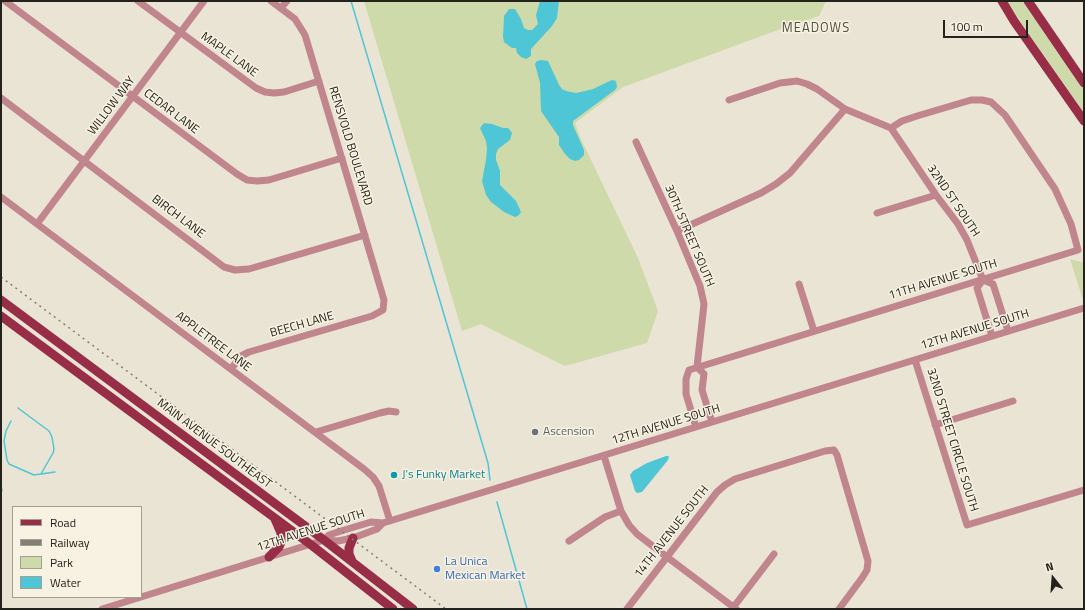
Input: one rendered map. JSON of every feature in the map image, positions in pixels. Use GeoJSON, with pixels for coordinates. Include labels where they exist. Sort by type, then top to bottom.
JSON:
{"type":"FeatureCollection","features":[{"type":"Feature","properties":{"kind":"main road"},"geometry":{"type":"LineString","coordinates":[[1002,1],[1014,21],[1084,121]]}},
{"type":"Feature","properties":{"kind":"main road"},"geometry":{"type":"LineString","coordinates":[[1028,1],[1084,82]]}},
{"type":"Feature","properties":{"kind":"main road","name":"MAIN AVENUE SOUTHEAST"},"geometry":{"type":"LineString","coordinates":[[1,300],[324,540],[413,609]]}},
{"type":"Feature","properties":{"kind":"main road","name":"MAIN AVENUE SOUTHEAST"},"geometry":{"type":"LineString","coordinates":[[1,316],[310,544],[393,609]]}},
{"type":"Feature","properties":{"kind":"main road"},"geometry":{"type":"LineString","coordinates":[[269,557],[279,547],[281,542],[281,533],[274,518]]}},
{"type":"Feature","properties":{"kind":"main road"},"geometry":{"type":"LineString","coordinates":[[352,561],[348,554],[353,538]]}},
{"type":"Feature","properties":{"kind":"street","name":"CEDAR LANE"},"geometry":{"type":"LineString","coordinates":[[5,1],[132,97],[247,180],[270,180],[342,158]]}},
{"type":"Feature","properties":{"kind":"street","name":"MAPLE LANE"},"geometry":{"type":"LineString","coordinates":[[138,1],[256,88],[265,92],[284,92],[319,81]]}},
{"type":"Feature","properties":{"kind":"street","name":"WILLOW WAY"},"geometry":{"type":"LineString","coordinates":[[37,224],[204,1]]}},
{"type":"Feature","properties":{"kind":"street","name":"RENSVOLD BOULEVARD"},"geometry":{"type":"LineString","coordinates":[[271,1],[295,19],[305,35],[384,300],[383,310]]}},
{"type":"Feature","properties":{"kind":"street"},"geometry":{"type":"LineString","coordinates":[[281,8],[287,1]]}},
{"type":"Feature","properties":{"kind":"street"},"geometry":{"type":"LineString","coordinates":[[729,100],[780,83],[797,81],[808,84],[817,89],[845,109],[891,128]]}},
{"type":"Feature","properties":{"kind":"street","name":"BIRCH LANE"},"geometry":{"type":"LineString","coordinates":[[1,98],[85,160],[224,267],[235,270],[249,269],[365,234]]}},
{"type":"Feature","properties":{"kind":"street","name":"11TH AVENUE SOUTH"},"geometry":{"type":"LineString","coordinates":[[697,367],[1078,250],[1071,224],[1055,189],[1005,115],[991,102],[971,100],[902,121],[891,128]]}},
{"type":"Feature","properties":{"kind":"street"},"geometry":{"type":"LineString","coordinates":[[677,231],[761,193],[776,184],[790,173],[845,109]]}},
{"type":"Feature","properties":{"kind":"street","name":"32ND ST SOUTH"},"geometry":{"type":"LineString","coordinates":[[891,128],[936,195],[958,224],[967,240],[983,280],[993,284],[1008,331]]}},
{"type":"Feature","properties":{"kind":"street","name":"30TH STREET SOUTH"},"geometry":{"type":"LineString","coordinates":[[636,142],[677,231],[700,286],[704,304],[697,367],[704,374],[702,390],[712,422]]}},
{"type":"Feature","properties":{"kind":"street"},"geometry":{"type":"LineString","coordinates":[[877,213],[936,195]]}},
{"type":"Feature","properties":{"kind":"street","name":"APPLETREE LANE"},"geometry":{"type":"LineString","coordinates":[[1,197],[364,469],[373,477],[379,486],[387,522]]}},
{"type":"Feature","properties":{"kind":"street"},"geometry":{"type":"LineString","coordinates":[[983,280],[977,288],[992,336]]}},
{"type":"Feature","properties":{"kind":"street"},"geometry":{"type":"LineString","coordinates":[[799,284],[814,331]]}},
{"type":"Feature","properties":{"kind":"street","name":"12TH AVENUE SOUTH"},"geometry":{"type":"LineString","coordinates":[[142,597],[324,540],[329,535],[371,522],[387,522],[1084,308]]}},
{"type":"Feature","properties":{"kind":"street","name":"BEECH LANE"},"geometry":{"type":"LineString","coordinates":[[231,369],[241,356],[249,352],[372,316],[383,310]]}},
{"type":"Feature","properties":{"kind":"street","name":"32ND STREET CIRCLE SOUTH"},"geometry":{"type":"LineString","coordinates":[[915,360],[967,525],[1084,490]]}},
{"type":"Feature","properties":{"kind":"street"},"geometry":{"type":"LineString","coordinates":[[696,426],[686,394],[686,379],[689,370],[697,367]]}},
{"type":"Feature","properties":{"kind":"street"},"geometry":{"type":"LineString","coordinates":[[935,425],[1013,401]]}},
{"type":"Feature","properties":{"kind":"street"},"geometry":{"type":"LineString","coordinates":[[316,432],[380,413],[389,411],[396,412]]}},
{"type":"Feature","properties":{"kind":"street","name":"14TH AVENUE SOUTH"},"geometry":{"type":"LineString","coordinates":[[627,609],[717,492],[725,485],[735,480],[826,451],[834,450],[868,561],[867,570],[839,609]]}},
{"type":"Feature","properties":{"kind":"street"},"geometry":{"type":"LineString","coordinates":[[604,456],[621,511],[629,525],[637,534],[734,608],[774,554]]}},
{"type":"Feature","properties":{"kind":"street"},"geometry":{"type":"LineString","coordinates":[[570,541],[605,517],[621,511]]}},
{"type":"Feature","properties":{"kind":"street"},"geometry":{"type":"LineString","coordinates":[[324,540],[338,541],[353,538],[377,529],[387,522]]}},
{"type":"Feature","properties":{"kind":"street","name":"12TH AVENUE SOUTH"},"geometry":{"type":"LineString","coordinates":[[108,608],[138,598]]}},
{"type":"Feature","properties":{"kind":"green space"},"geometry":{"type":"Polygon","coordinates":[[[364,1],[826,1],[819,16],[623,87],[575,123],[581,139],[638,258],[658,311],[647,343],[565,366],[481,324],[462,331],[364,1]]]}},
{"type":"Feature","properties":{"kind":"green space"},"geometry":{"type":"Polygon","coordinates":[[[1006,1],[1022,1],[1084,90],[1084,113],[1006,1]]]}},
{"type":"Feature","properties":{"kind":"green space"},"geometry":{"type":"Polygon","coordinates":[[[1070,259],[1084,263],[1084,297],[1082,297],[1070,259]]]}},
{"type":"Feature","properties":{"kind":"water"},"geometry":{"type":"Polygon","coordinates":[[[540,1],[559,1],[557,18],[552,26],[531,49],[531,56],[526,59],[517,53],[516,48],[512,48],[504,42],[504,16],[509,9],[515,9],[524,28],[532,30],[538,24],[536,15],[540,1]]]}},
{"type":"Feature","properties":{"kind":"water"},"geometry":{"type":"Polygon","coordinates":[[[537,61],[548,61],[559,85],[566,91],[576,93],[593,89],[612,80],[616,81],[617,87],[615,90],[573,121],[573,125],[584,150],[584,155],[579,160],[575,161],[570,159],[565,154],[559,145],[559,137],[541,111],[540,83],[535,64],[537,61]]]}},
{"type":"Feature","properties":{"kind":"water"},"geometry":{"type":"Polygon","coordinates":[[[484,123],[508,128],[512,133],[510,140],[498,149],[496,160],[500,171],[500,185],[516,201],[521,212],[518,216],[515,217],[504,212],[491,202],[486,195],[482,181],[487,149],[486,141],[480,128],[484,123]]]}},
{"type":"Feature","properties":{"kind":"water"},"geometry":{"type":"Polygon","coordinates":[[[669,456],[668,460],[642,492],[637,493],[630,475],[633,471],[647,463],[669,456]]]}},
{"type":"Feature","properties":{"kind":"waterway"},"geometry":{"type":"LineString","coordinates":[[351,1],[488,463],[490,480]]}},
{"type":"Feature","properties":{"kind":"waterway"},"geometry":{"type":"LineString","coordinates":[[18,408],[49,431],[52,437],[54,449],[53,453],[41,474]]}},
{"type":"Feature","properties":{"kind":"waterway"},"geometry":{"type":"LineString","coordinates":[[11,421],[6,431],[4,441],[9,464],[34,475],[55,472]]}},
{"type":"Feature","properties":{"kind":"waterway"},"geometry":{"type":"LineString","coordinates":[[1,486],[2,491]]}},
{"type":"Feature","properties":{"kind":"waterway"},"geometry":{"type":"LineString","coordinates":[[497,502],[527,609]]}},
{"type":"Feature","properties":{"kind":"railway"},"geometry":{"type":"LineString","coordinates":[[1,277],[446,609]]}},
{"type":"Feature","properties":{"kind":"place","name":"Ascension"},"geometry":{"type":"Point","coordinates":[535,432]}},
{"type":"Feature","properties":{"kind":"place","name":"J's Funky Market"},"geometry":{"type":"Point","coordinates":[394,475]}},
{"type":"Feature","properties":{"kind":"place","name":"La Unica Mexican Market"},"geometry":{"type":"Point","coordinates":[437,569]}},
{"type":"Feature","properties":{"kind":"district","name":"MEADOWS"},"geometry":{"type":"Point","coordinates":[816,29]}}]}
